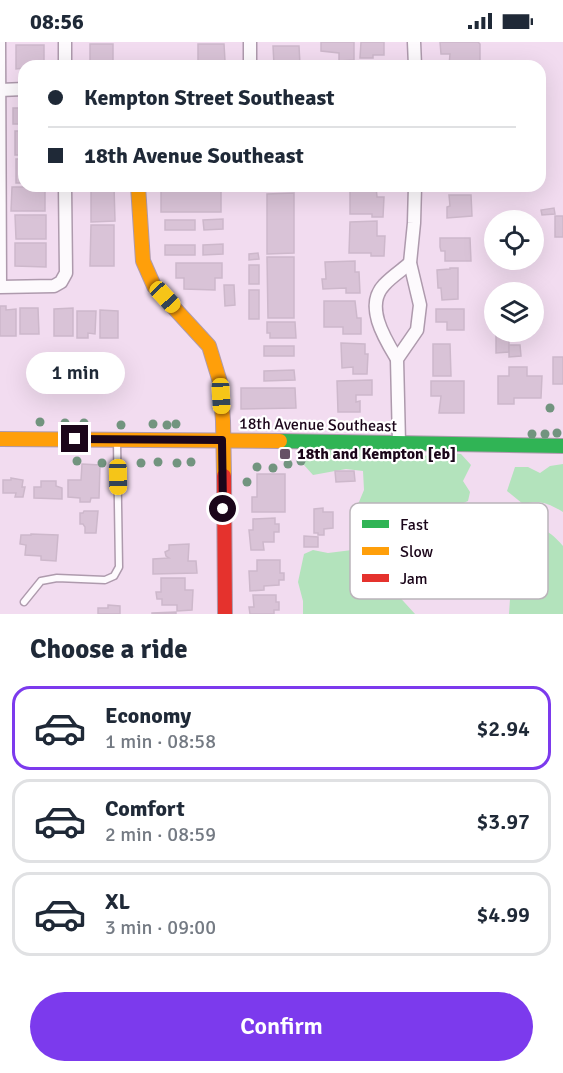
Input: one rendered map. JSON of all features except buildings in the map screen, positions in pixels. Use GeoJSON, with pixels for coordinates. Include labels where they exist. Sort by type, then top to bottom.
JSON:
{"type":"FeatureCollection","features":[{"type":"Feature","properties":{"kind":"street"},"geometry":{"type":"LineString","coordinates":[[65,42],[65,60]]}},
{"type":"Feature","properties":{"kind":"street"},"geometry":{"type":"LineString","coordinates":[[250,42],[250,60]]}},
{"type":"Feature","properties":{"kind":"street"},"geometry":{"type":"LineString","coordinates":[[414,42],[415,60]]}},
{"type":"Feature","properties":{"kind":"street"},"geometry":{"type":"LineString","coordinates":[[1,90],[18,89]]}},
{"type":"Feature","properties":{"kind":"street"},"geometry":{"type":"LineString","coordinates":[[2,287],[54,286],[61,282],[66,273],[65,192]]}},
{"type":"Feature","properties":{"kind":"street"},"geometry":{"type":"LineString","coordinates":[[138,192],[143,261],[154,286],[209,346],[220,382],[225,614]]}},
{"type":"Feature","properties":{"kind":"street"},"geometry":{"type":"LineString","coordinates":[[397,359],[417,330],[420,305],[410,263],[415,192]]}},
{"type":"Feature","properties":{"kind":"street"},"geometry":{"type":"LineString","coordinates":[[399,443],[397,359],[378,323],[377,296],[384,285],[410,263]]}},
{"type":"Feature","properties":{"kind":"street","name":"18th Avenue Southeast"},"geometry":{"type":"LineString","coordinates":[[0,439],[563,446]]}},
{"type":"Feature","properties":{"kind":"lane"},"geometry":{"type":"LineString","coordinates":[[2,42],[2,287]]}},
{"type":"Feature","properties":{"kind":"lane"},"geometry":{"type":"LineString","coordinates":[[24,602],[41,581],[57,578],[105,580],[114,576],[119,567],[117,439]]}},
{"type":"Feature","properties":{"kind":"green space"},"geometry":{"type":"Polygon","coordinates":[[[348,441],[371,450],[389,449],[416,458],[440,452],[461,454],[471,465],[463,481],[470,492],[468,501],[463,503],[359,503],[364,490],[363,471],[346,469],[313,475],[304,465],[308,442],[348,441]]]}},
{"type":"Feature","properties":{"kind":"green space"},"geometry":{"type":"Polygon","coordinates":[[[563,464],[563,512],[548,503],[522,503],[507,491],[515,467],[528,467],[540,473],[550,466],[563,464]]]}},
{"type":"Feature","properties":{"kind":"green space"},"geometry":{"type":"Polygon","coordinates":[[[548,532],[563,546],[563,614],[509,614],[510,599],[548,599],[548,532]]]}},
{"type":"Feature","properties":{"kind":"green space"},"geometry":{"type":"Polygon","coordinates":[[[313,550],[328,553],[350,550],[350,599],[401,599],[415,614],[303,614],[303,601],[298,582],[304,554],[313,550]]]}},
{"type":"Feature","properties":{"kind":"traffic: fast"},"geometry":{"type":"LineString","coordinates":[[280,441],[563,446]]}},
{"type":"Feature","properties":{"kind":"traffic: slow"},"geometry":{"type":"LineString","coordinates":[[138,192],[143,261],[154,286],[209,346],[220,382],[224,476]]}},
{"type":"Feature","properties":{"kind":"traffic: slow"},"geometry":{"type":"LineString","coordinates":[[0,439],[280,441]]}},
{"type":"Feature","properties":{"kind":"traffic: jam"},"geometry":{"type":"LineString","coordinates":[[224,476],[225,614]]}},
{"type":"Feature","properties":{"kind":"place","name":"18th and Kempton [eb]"},"geometry":{"type":"Point","coordinates":[285,454]}},
{"type":"Feature","properties":{"kind":"route"},"geometry":{"type":"LineString","coordinates":[[75,439],[222,440],[223,509]]}}]}
